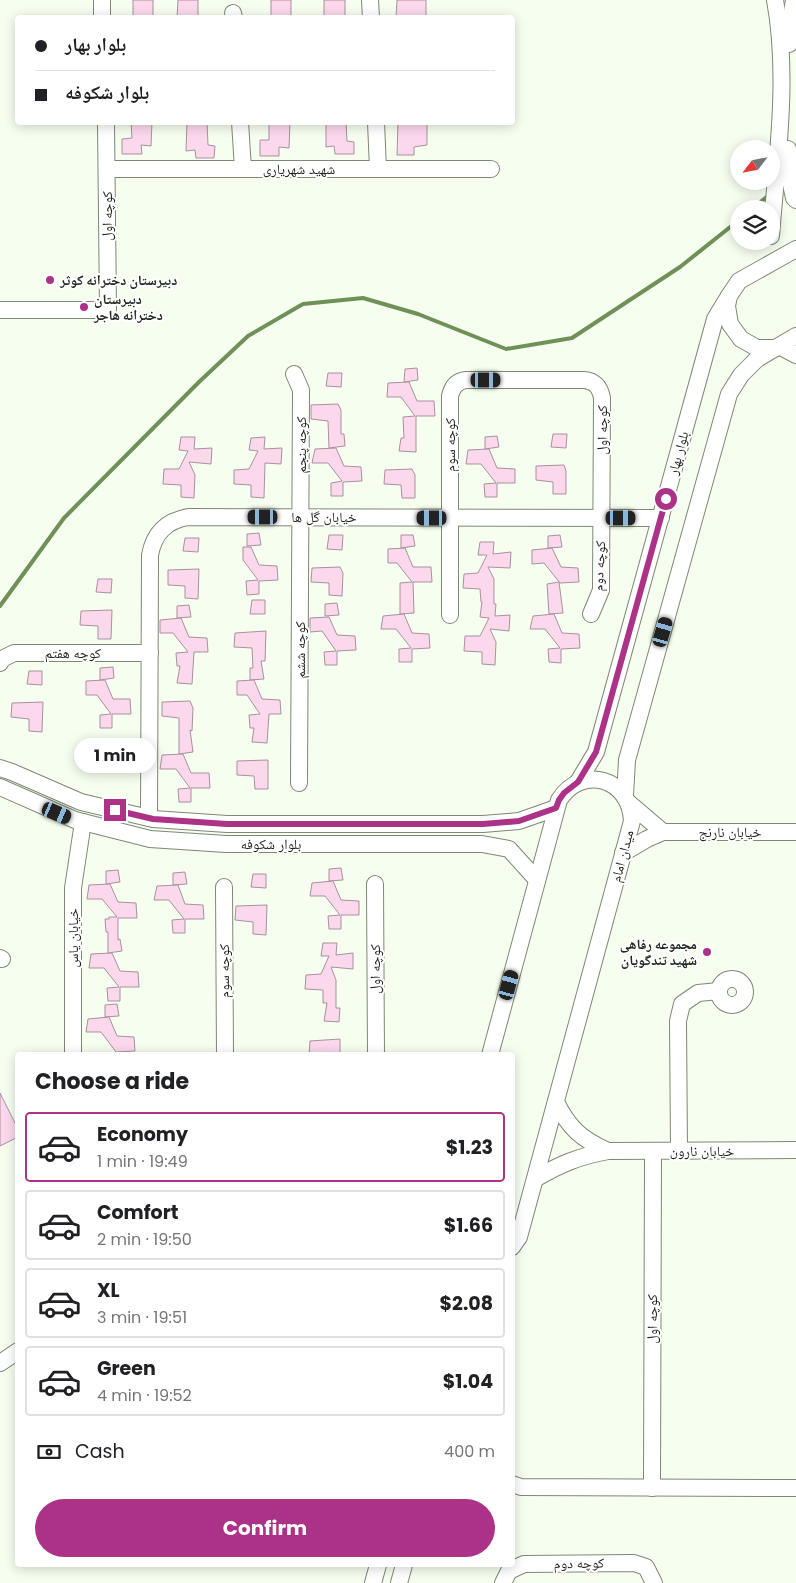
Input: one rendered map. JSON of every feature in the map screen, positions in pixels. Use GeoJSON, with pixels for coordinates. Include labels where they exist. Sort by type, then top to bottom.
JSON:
{"type":"FeatureCollection","features":[{"type":"Feature","properties":{"kind":"street"},"geometry":{"type":"LineString","coordinates":[[102,0],[102,15]]}},
{"type":"Feature","properties":{"kind":"street"},"geometry":{"type":"LineString","coordinates":[[370,0],[371,15]]}},
{"type":"Feature","properties":{"kind":"street"},"geometry":{"type":"LineString","coordinates":[[775,0],[780,28],[782,175],[794,194]]}},
{"type":"Feature","properties":{"kind":"street"},"geometry":{"type":"LineString","coordinates":[[774,200],[782,175],[790,25],[794,0]]}},
{"type":"Feature","properties":{"kind":"street","name":"کوچه اول"},"geometry":{"type":"LineString","coordinates":[[0,310],[108,310],[106,125]]}},
{"type":"Feature","properties":{"kind":"street"},"geometry":{"type":"LineString","coordinates":[[240,125],[243,169]]}},
{"type":"Feature","properties":{"kind":"street"},"geometry":{"type":"LineString","coordinates":[[376,125],[378,169]]}},
{"type":"Feature","properties":{"kind":"street","name":"شهید شهریاری"},"geometry":{"type":"LineString","coordinates":[[107,169],[491,169]]}},
{"type":"Feature","properties":{"kind":"street","name":"بلوار بهار"},"geometry":{"type":"LineString","coordinates":[[578,782],[596,752],[715,319],[739,281],[796,249]]}},
{"type":"Feature","properties":{"kind":"street"},"geometry":{"type":"LineString","coordinates":[[769,264],[770,250]]}},
{"type":"Feature","properties":{"kind":"street"},"geometry":{"type":"LineString","coordinates":[[729,296],[727,306],[730,324],[741,339],[757,348],[778,347],[796,355]]}},
{"type":"Feature","properties":{"kind":"street"},"geometry":{"type":"LineString","coordinates":[[627,799],[627,760],[729,394],[740,375],[757,359],[796,336]]}},
{"type":"Feature","properties":{"kind":"street","name":"کوچه پنجم"},"geometry":{"type":"LineString","coordinates":[[294,374],[301,390],[300,518]]}},
{"type":"Feature","properties":{"kind":"street","name":"کوچه اول"},"geometry":{"type":"LineString","coordinates":[[466,380],[584,380],[598,386],[602,398],[601,518]]}},
{"type":"Feature","properties":{"kind":"street","name":"کوچه سوم"},"geometry":{"type":"LineString","coordinates":[[450,615],[450,396],[454,386],[466,380]]}},
{"type":"Feature","properties":{"kind":"street","name":"خیابان گل ها"},"geometry":{"type":"LineString","coordinates":[[149,818],[150,555],[152,546],[162,529],[170,523],[188,517],[661,518]]}},
{"type":"Feature","properties":{"kind":"street","name":"کوچه ششم"},"geometry":{"type":"LineString","coordinates":[[300,518],[300,783]]}},
{"type":"Feature","properties":{"kind":"street","name":"کوچه دوم"},"geometry":{"type":"LineString","coordinates":[[591,614],[601,590],[601,518]]}},
{"type":"Feature","properties":{"kind":"street","name":"کوچه هفتم"},"geometry":{"type":"LineString","coordinates":[[0,663],[2,659],[14,653],[150,653]]}},
{"type":"Feature","properties":{"kind":"street","name":"بلوار شکوفه"},"geometry":{"type":"LineString","coordinates":[[0,768],[81,802],[149,818],[227,824],[483,824],[519,821],[556,808]]}},
{"type":"Feature","properties":{"kind":"street"},"geometry":{"type":"LineString","coordinates":[[491,1052],[556,808],[564,793],[578,782],[595,779],[604,780],[619,789],[627,799],[663,832],[623,853]]}},
{"type":"Feature","properties":{"kind":"street","name":"بلوار شکوفه"},"geometry":{"type":"LineString","coordinates":[[0,787],[66,816],[150,838],[226,844],[482,844],[509,849],[537,880]]}},
{"type":"Feature","properties":{"kind":"street","name":"میدان امام"},"geometry":{"type":"LineString","coordinates":[[515,1243],[519,1237],[632,821],[627,799]]}},
{"type":"Feature","properties":{"kind":"street","name":"خیابان یاس"},"geometry":{"type":"LineString","coordinates":[[73,1052],[73,888],[84,822]]}},
{"type":"Feature","properties":{"kind":"street","name":"خیابان نارنج"},"geometry":{"type":"LineString","coordinates":[[663,832],[796,832]]}},
{"type":"Feature","properties":{"kind":"street","name":"کوچه اول"},"geometry":{"type":"LineString","coordinates":[[375,884],[376,1052]]}},
{"type":"Feature","properties":{"kind":"street","name":"کوچه سوم"},"geometry":{"type":"LineString","coordinates":[[224,886],[225,1052]]}},
{"type":"Feature","properties":{"kind":"street"},"geometry":{"type":"LineString","coordinates":[[679,1151],[678,1021],[682,1004],[698,993],[719,991]]}},
{"type":"Feature","properties":{"kind":"street"},"geometry":{"type":"LineString","coordinates":[[556,1102],[564,1118],[576,1133],[591,1144],[608,1151]]}},
{"type":"Feature","properties":{"kind":"street","name":"خیابان نارون"},"geometry":{"type":"LineString","coordinates":[[535,1179],[566,1162],[582,1156],[608,1151],[796,1150]]}},
{"type":"Feature","properties":{"kind":"street","name":"کوچه اول"},"geometry":{"type":"LineString","coordinates":[[652,1488],[654,1151]]}},
{"type":"Feature","properties":{"kind":"street"},"geometry":{"type":"LineString","coordinates":[[0,1363],[15,1353]]}},
{"type":"Feature","properties":{"kind":"street"},"geometry":{"type":"LineString","coordinates":[[515,1485],[522,1488],[796,1488]]}},
{"type":"Feature","properties":{"kind":"street","name":"کوچه دوم"},"geometry":{"type":"LineString","coordinates":[[503,1583],[510,1571],[524,1564],[634,1563],[646,1567],[654,1583]]}},
{"type":"Feature","properties":{"kind":"street"},"geometry":{"type":"LineString","coordinates":[[373,1583],[377,1567]]}},
{"type":"Feature","properties":{"kind":"street"},"geometry":{"type":"LineString","coordinates":[[399,1583],[403,1567]]}},
{"type":"Feature","properties":{"kind":"building"},"geometry":{"type":"Polygon","coordinates":[[[133,0],[153,0],[153,15],[133,15],[133,0]]]}},
{"type":"Feature","properties":{"kind":"building"},"geometry":{"type":"Polygon","coordinates":[[[178,0],[198,0],[198,15],[177,15],[178,0]]]}},
{"type":"Feature","properties":{"kind":"building"},"geometry":{"type":"Polygon","coordinates":[[[271,0],[291,0],[291,15],[271,15],[271,0]]]}},
{"type":"Feature","properties":{"kind":"building"},"geometry":{"type":"Polygon","coordinates":[[[324,0],[345,0],[345,15],[324,15],[324,0]]]}},
{"type":"Feature","properties":{"kind":"building"},"geometry":{"type":"Polygon","coordinates":[[[397,0],[426,0],[426,15],[396,15],[397,0]]]}},
{"type":"Feature","properties":{"kind":"building"},"geometry":{"type":"Polygon","coordinates":[[[131,125],[152,125],[151,146],[141,145],[142,154],[122,154],[122,139],[132,138],[131,125]]]}},
{"type":"Feature","properties":{"kind":"building"},"geometry":{"type":"Polygon","coordinates":[[[187,125],[207,125],[208,145],[215,146],[214,158],[196,158],[195,150],[186,151],[187,125]]]}},
{"type":"Feature","properties":{"kind":"building"},"geometry":{"type":"Polygon","coordinates":[[[269,125],[290,125],[289,148],[279,147],[279,156],[260,156],[260,140],[269,140],[269,125]]]}},
{"type":"Feature","properties":{"kind":"building"},"geometry":{"type":"Polygon","coordinates":[[[326,125],[346,125],[347,141],[354,142],[354,154],[335,154],[334,146],[326,147],[326,125]]]}},
{"type":"Feature","properties":{"kind":"building"},"geometry":{"type":"Polygon","coordinates":[[[398,125],[427,125],[427,145],[414,147],[414,155],[397,155],[398,125]]]}},
{"type":"Feature","properties":{"kind":"building"},"geometry":{"type":"Polygon","coordinates":[[[417,368],[418,380],[404,382],[405,369],[417,368]]]}},
{"type":"Feature","properties":{"kind":"building"},"geometry":{"type":"Polygon","coordinates":[[[328,373],[342,373],[341,387],[326,386],[328,373]]]}},
{"type":"Feature","properties":{"kind":"building"},"geometry":{"type":"Polygon","coordinates":[[[409,382],[417,401],[434,401],[435,416],[416,416],[416,452],[399,451],[401,438],[404,438],[403,417],[415,416],[401,397],[387,397],[388,383],[409,382]]]}},
{"type":"Feature","properties":{"kind":"building"},"geometry":{"type":"Polygon","coordinates":[[[338,404],[341,410],[341,434],[344,434],[345,446],[329,448],[328,421],[311,419],[311,405],[338,404]]]}},
{"type":"Feature","properties":{"kind":"building"},"geometry":{"type":"Polygon","coordinates":[[[553,434],[567,434],[566,448],[551,447],[553,434]]]}},
{"type":"Feature","properties":{"kind":"building"},"geometry":{"type":"Polygon","coordinates":[[[497,436],[499,447],[485,449],[485,437],[497,436]]]}},
{"type":"Feature","properties":{"kind":"building"},"geometry":{"type":"Polygon","coordinates":[[[181,437],[195,437],[194,449],[212,448],[211,464],[189,462],[195,475],[194,498],[181,497],[181,485],[163,484],[164,469],[179,469],[188,451],[179,450],[181,437]]]}},
{"type":"Feature","properties":{"kind":"building"},"geometry":{"type":"Polygon","coordinates":[[[265,437],[264,449],[282,448],[281,464],[265,463],[264,498],[251,497],[251,485],[234,484],[234,470],[249,469],[258,451],[249,450],[251,438],[265,437]]]}},
{"type":"Feature","properties":{"kind":"building"},"geometry":{"type":"Polygon","coordinates":[[[336,448],[344,466],[361,467],[362,481],[343,482],[343,496],[331,496],[331,483],[342,481],[328,463],[312,463],[315,449],[336,448]]]}},
{"type":"Feature","properties":{"kind":"building"},"geometry":{"type":"Polygon","coordinates":[[[489,449],[497,468],[515,469],[515,483],[497,483],[497,497],[485,497],[484,484],[496,483],[481,464],[466,464],[468,450],[489,449]]]}},
{"type":"Feature","properties":{"kind":"building"},"geometry":{"type":"Polygon","coordinates":[[[564,465],[566,471],[566,494],[553,494],[553,482],[536,480],[536,466],[564,465]]]}},
{"type":"Feature","properties":{"kind":"building"},"geometry":{"type":"Polygon","coordinates":[[[412,469],[415,475],[415,498],[402,498],[401,485],[384,484],[385,470],[412,469]]]}},
{"type":"Feature","properties":{"kind":"building"},"geometry":{"type":"Polygon","coordinates":[[[259,533],[261,545],[247,546],[247,534],[259,533]]]}},
{"type":"Feature","properties":{"kind":"building"},"geometry":{"type":"Polygon","coordinates":[[[329,535],[343,535],[342,550],[327,549],[329,535]]]}},
{"type":"Feature","properties":{"kind":"building"},"geometry":{"type":"Polygon","coordinates":[[[401,535],[413,535],[415,546],[401,548],[401,535]]]}},
{"type":"Feature","properties":{"kind":"building"},"geometry":{"type":"Polygon","coordinates":[[[560,535],[562,547],[548,548],[548,536],[560,535]]]}},
{"type":"Feature","properties":{"kind":"building"},"geometry":{"type":"Polygon","coordinates":[[[185,538],[199,538],[198,552],[183,551],[185,538]]]}},
{"type":"Feature","properties":{"kind":"building"},"geometry":{"type":"Polygon","coordinates":[[[480,542],[494,542],[493,554],[511,552],[510,568],[488,567],[494,579],[495,616],[510,615],[509,631],[490,629],[496,642],[495,665],[482,664],[482,652],[464,651],[465,636],[480,636],[489,618],[480,617],[482,602],[480,589],[463,588],[464,574],[478,573],[487,555],[478,555],[480,542]]]}},
{"type":"Feature","properties":{"kind":"building"},"geometry":{"type":"Polygon","coordinates":[[[243,547],[251,547],[259,565],[277,566],[278,580],[259,581],[259,594],[247,595],[246,581],[258,580],[243,560],[243,547]]]}},
{"type":"Feature","properties":{"kind":"building"},"geometry":{"type":"Polygon","coordinates":[[[405,548],[413,567],[431,567],[432,582],[413,582],[414,613],[400,614],[400,583],[412,582],[397,563],[388,563],[388,549],[405,548]]]}},
{"type":"Feature","properties":{"kind":"building"},"geometry":{"type":"Polygon","coordinates":[[[552,548],[561,567],[578,568],[579,582],[560,583],[544,563],[532,564],[532,550],[552,548]]]}},
{"type":"Feature","properties":{"kind":"building"},"geometry":{"type":"Polygon","coordinates":[[[340,567],[343,573],[342,596],[329,595],[329,583],[311,582],[312,568],[340,567]]]}},
{"type":"Feature","properties":{"kind":"building"},"geometry":{"type":"Polygon","coordinates":[[[199,569],[198,599],[185,598],[185,586],[168,585],[168,570],[199,569]]]}},
{"type":"Feature","properties":{"kind":"building"},"geometry":{"type":"Polygon","coordinates":[[[98,579],[112,579],[111,593],[96,592],[98,579]]]}},
{"type":"Feature","properties":{"kind":"building"},"geometry":{"type":"Polygon","coordinates":[[[559,582],[563,613],[549,614],[547,584],[559,582]]]}},
{"type":"Feature","properties":{"kind":"building"},"geometry":{"type":"Polygon","coordinates":[[[252,600],[265,600],[265,614],[250,614],[252,600]]]}},
{"type":"Feature","properties":{"kind":"building"},"geometry":{"type":"Polygon","coordinates":[[[337,603],[339,615],[325,616],[325,604],[337,603]]]}},
{"type":"Feature","properties":{"kind":"building"},"geometry":{"type":"Polygon","coordinates":[[[189,605],[191,617],[177,618],[177,606],[189,605]]]}},
{"type":"Feature","properties":{"kind":"building"},"geometry":{"type":"Polygon","coordinates":[[[112,610],[111,639],[98,639],[98,626],[80,625],[81,611],[112,610]]]}},
{"type":"Feature","properties":{"kind":"building"},"geometry":{"type":"Polygon","coordinates":[[[404,614],[412,633],[429,634],[430,648],[412,649],[412,662],[399,662],[399,649],[411,648],[396,629],[381,629],[383,616],[404,614]]]}},
{"type":"Feature","properties":{"kind":"building"},"geometry":{"type":"Polygon","coordinates":[[[554,614],[562,633],[579,634],[580,648],[561,649],[561,663],[549,662],[548,649],[560,648],[545,629],[530,629],[533,616],[554,614]]]}},
{"type":"Feature","properties":{"kind":"building"},"geometry":{"type":"Polygon","coordinates":[[[329,617],[337,635],[355,636],[356,650],[337,651],[337,665],[325,665],[324,652],[336,651],[322,631],[310,632],[310,618],[329,617]]]}},
{"type":"Feature","properties":{"kind":"building"},"geometry":{"type":"Polygon","coordinates":[[[181,618],[189,637],[207,638],[208,652],[194,652],[192,684],[177,683],[180,666],[177,666],[176,653],[188,652],[173,633],[160,633],[160,620],[181,618]]]}},
{"type":"Feature","properties":{"kind":"building"},"geometry":{"type":"Polygon","coordinates":[[[266,631],[265,661],[261,661],[264,679],[250,680],[250,668],[253,668],[252,648],[234,647],[235,633],[266,631]]]}},
{"type":"Feature","properties":{"kind":"building"},"geometry":{"type":"Polygon","coordinates":[[[113,667],[114,678],[100,680],[100,668],[113,667]]]}},
{"type":"Feature","properties":{"kind":"building"},"geometry":{"type":"Polygon","coordinates":[[[29,671],[42,671],[42,685],[27,684],[29,671]]]}},
{"type":"Feature","properties":{"kind":"building"},"geometry":{"type":"Polygon","coordinates":[[[105,680],[113,699],[130,699],[131,714],[112,714],[112,728],[100,728],[100,715],[111,714],[97,695],[86,695],[86,681],[105,680]]]}},
{"type":"Feature","properties":{"kind":"building"},"geometry":{"type":"Polygon","coordinates":[[[254,680],[262,699],[280,700],[281,714],[269,714],[267,743],[252,742],[254,728],[250,728],[249,715],[260,714],[247,695],[237,695],[237,681],[254,680]]]}},
{"type":"Feature","properties":{"kind":"building"},"geometry":{"type":"Polygon","coordinates":[[[190,701],[193,708],[192,731],[190,730],[193,752],[179,754],[179,718],[162,716],[162,702],[190,701]]]}},
{"type":"Feature","properties":{"kind":"building"},"geometry":{"type":"Polygon","coordinates":[[[43,702],[42,732],[29,731],[29,719],[11,717],[12,703],[43,702]]]}},
{"type":"Feature","properties":{"kind":"building"},"geometry":{"type":"Polygon","coordinates":[[[183,754],[191,773],[209,773],[210,788],[191,788],[191,802],[179,802],[178,789],[190,788],[176,769],[160,769],[162,755],[183,754]]]}},
{"type":"Feature","properties":{"kind":"building"},"geometry":{"type":"Polygon","coordinates":[[[268,760],[268,789],[255,789],[254,776],[237,775],[237,761],[268,760]]]}},
{"type":"Feature","properties":{"kind":"building"},"geometry":{"type":"Polygon","coordinates":[[[341,868],[343,880],[329,881],[329,869],[341,868]]]}},
{"type":"Feature","properties":{"kind":"building"},"geometry":{"type":"Polygon","coordinates":[[[118,870],[120,882],[106,884],[106,871],[118,870]]]}},
{"type":"Feature","properties":{"kind":"building"},"geometry":{"type":"Polygon","coordinates":[[[185,872],[187,884],[173,885],[173,873],[185,872]]]}},
{"type":"Feature","properties":{"kind":"building"},"geometry":{"type":"Polygon","coordinates":[[[253,874],[266,874],[266,888],[251,887],[253,874]]]}},
{"type":"Feature","properties":{"kind":"building"},"geometry":{"type":"Polygon","coordinates":[[[333,881],[341,900],[359,901],[359,915],[341,915],[341,929],[329,929],[328,916],[340,915],[325,896],[310,896],[312,883],[333,881]]]}},
{"type":"Feature","properties":{"kind":"building"},"geometry":{"type":"Polygon","coordinates":[[[110,884],[118,902],[136,903],[137,918],[118,918],[118,940],[120,939],[122,951],[108,953],[108,932],[106,932],[105,919],[117,917],[102,899],[87,899],[89,885],[110,884]]]}},
{"type":"Feature","properties":{"kind":"building"},"geometry":{"type":"Polygon","coordinates":[[[178,885],[185,904],[203,905],[204,919],[185,919],[185,933],[173,933],[172,920],[184,919],[169,900],[154,900],[157,886],[178,885]]]}},
{"type":"Feature","properties":{"kind":"building"},"geometry":{"type":"Polygon","coordinates":[[[267,905],[266,935],[253,934],[253,922],[235,920],[236,906],[267,905]]]}},
{"type":"Feature","properties":{"kind":"building"},"geometry":{"type":"Polygon","coordinates":[[[323,943],[337,943],[336,955],[353,953],[353,969],[331,967],[336,980],[336,1008],[340,1008],[339,1022],[324,1021],[327,1003],[323,1003],[323,990],[305,989],[306,975],[321,974],[329,956],[321,956],[323,943]]]}},
{"type":"Feature","properties":{"kind":"building"},"geometry":{"type":"Polygon","coordinates":[[[112,953],[120,971],[138,972],[139,987],[120,987],[120,1001],[108,1001],[107,988],[119,987],[104,968],[89,968],[91,954],[112,953]]]}},
{"type":"Feature","properties":{"kind":"building"},"geometry":{"type":"Polygon","coordinates":[[[117,1004],[119,1016],[105,1017],[105,1005],[117,1004]]]}},
{"type":"Feature","properties":{"kind":"building"},"geometry":{"type":"Polygon","coordinates":[[[109,1017],[117,1036],[134,1037],[135,1051],[116,1052],[101,1032],[86,1032],[88,1019],[109,1017]]]}},
{"type":"Feature","properties":{"kind":"building"},"geometry":{"type":"Polygon","coordinates":[[[340,1039],[340,1052],[309,1052],[310,1041],[340,1039]]]}},
{"type":"Feature","properties":{"kind":"building"},"geometry":{"type":"Polygon","coordinates":[[[0,1093],[15,1123],[15,1138],[0,1146],[0,1093]]]}},
{"type":"Feature","properties":{"kind":"waterway"},"geometry":{"type":"LineString","coordinates":[[763,200],[769,195]]}},
{"type":"Feature","properties":{"kind":"waterway"},"geometry":{"type":"LineString","coordinates":[[0,606],[64,518],[199,382],[248,336],[303,304],[363,298],[418,314],[506,349],[572,338],[680,267],[730,227]]}},
{"type":"Feature","properties":{"kind":"place","name":"دبیرستان دخترانه کوثر"},"geometry":{"type":"Point","coordinates":[50,280]}},
{"type":"Feature","properties":{"kind":"place","name":"دبیرستان دخترانه هاجر"},"geometry":{"type":"Point","coordinates":[84,307]}},
{"type":"Feature","properties":{"kind":"place","name":"مجموعه رفاهی شهید تندگویان"},"geometry":{"type":"Point","coordinates":[707,952]}},
{"type":"Feature","properties":{"kind":"route"},"geometry":{"type":"LineString","coordinates":[[115,810],[153,819],[227,824],[483,824],[519,821],[556,808],[564,793],[578,782],[596,752],[666,499]]}}]}
